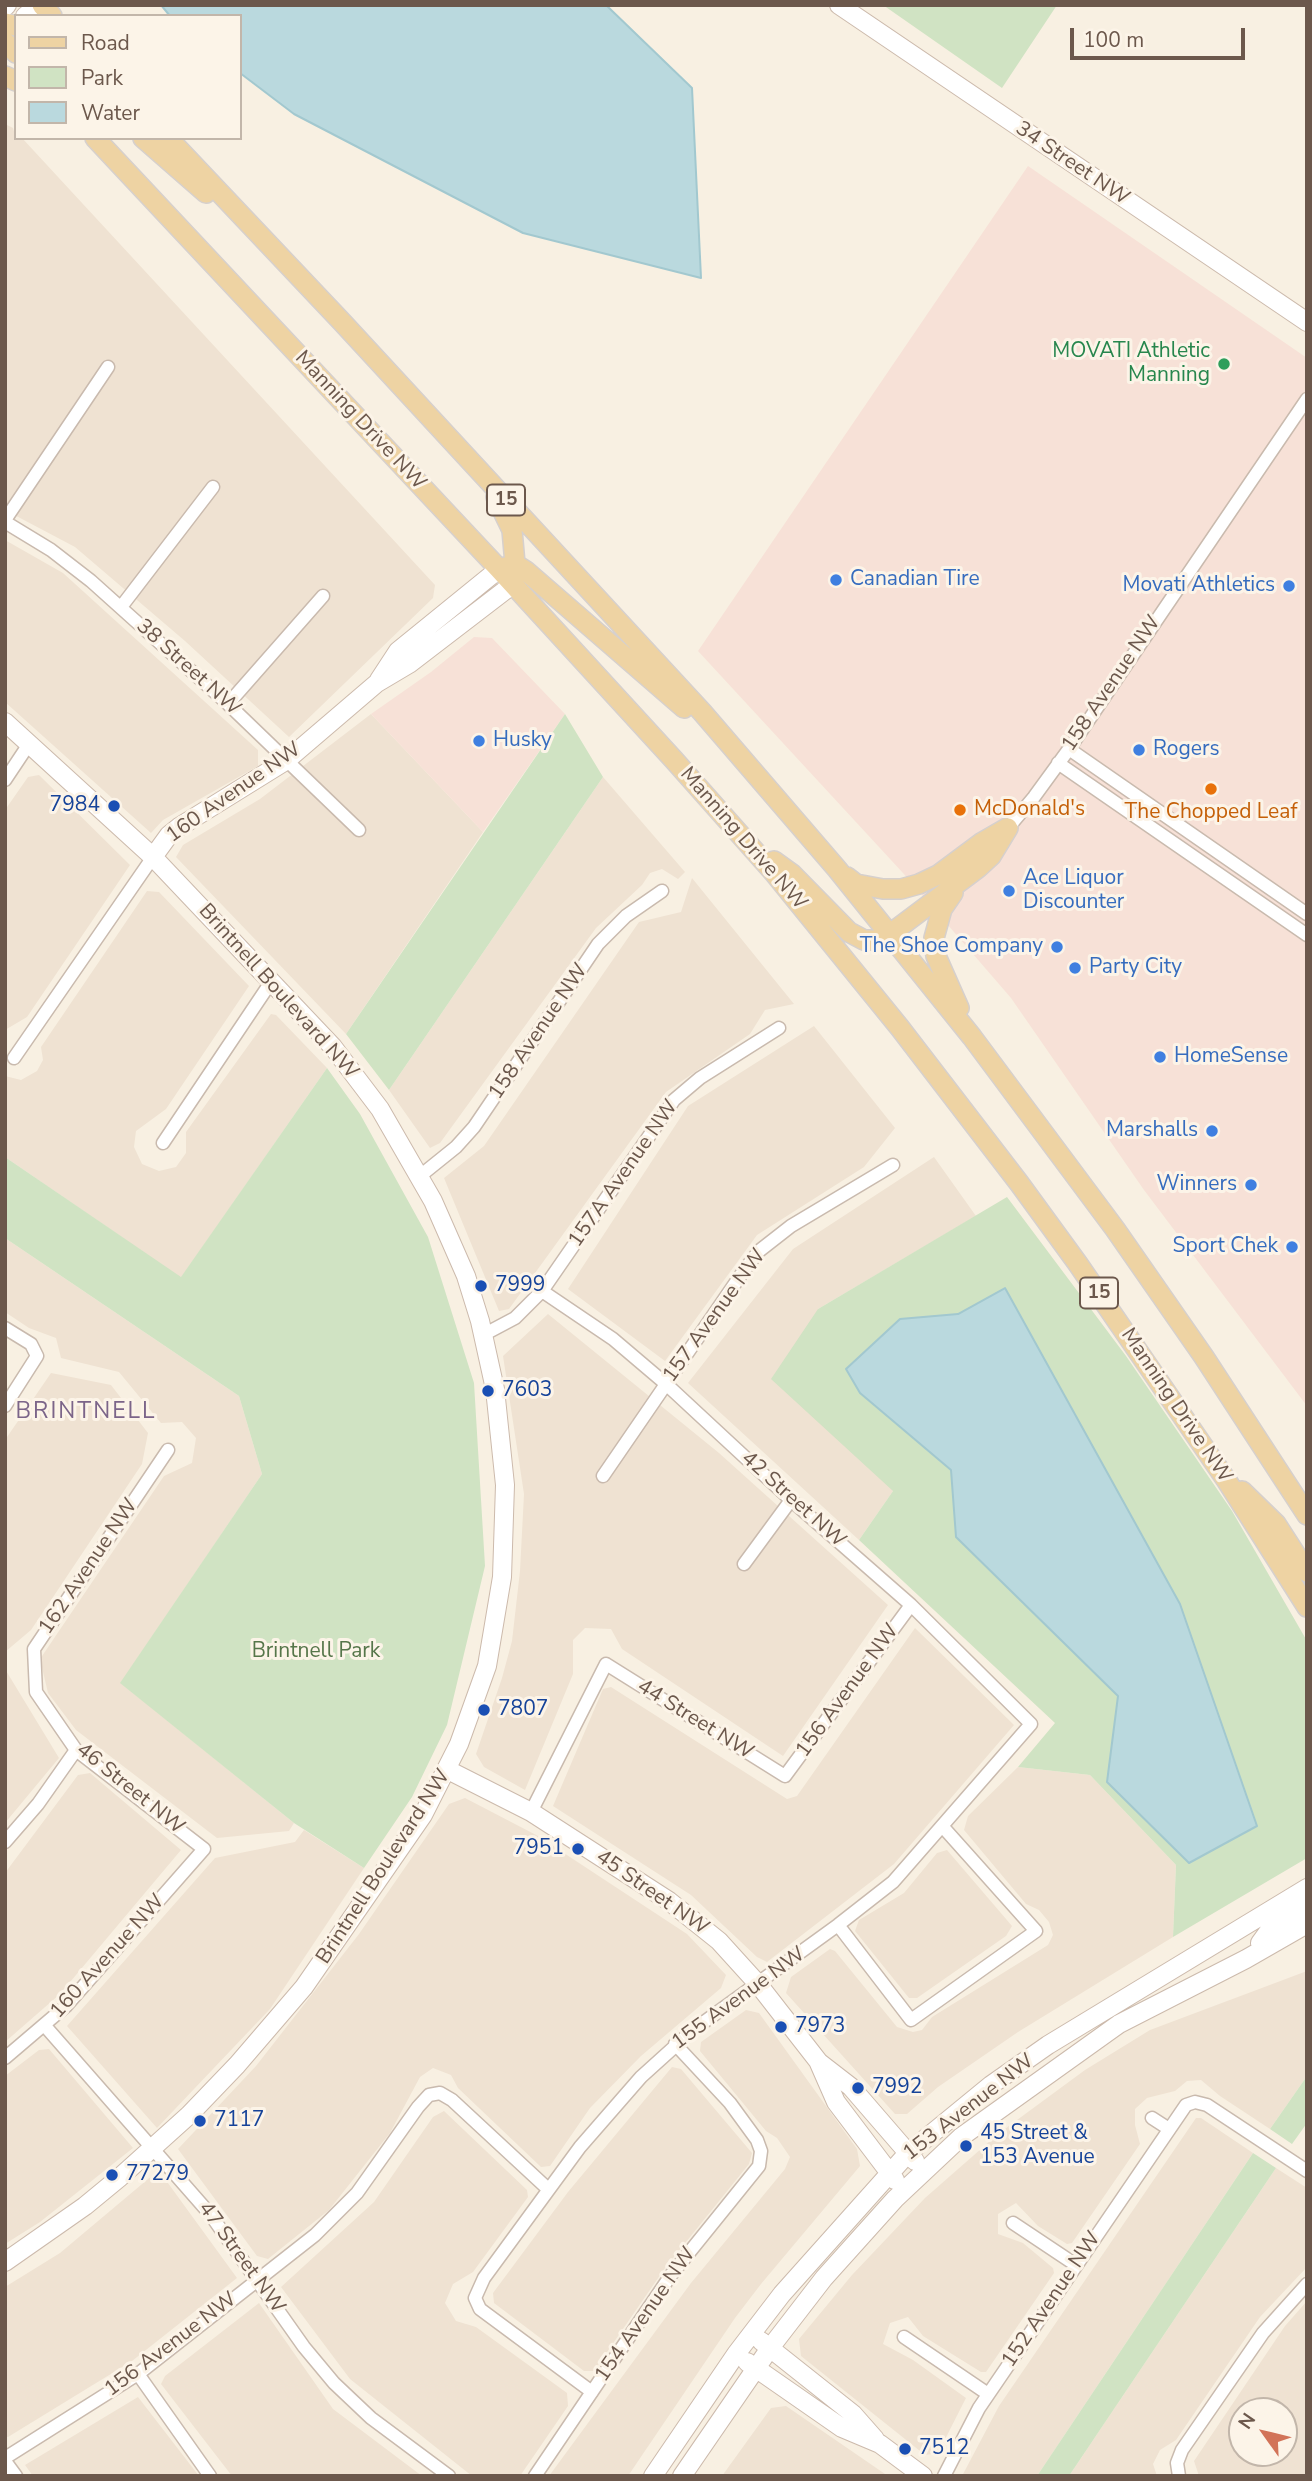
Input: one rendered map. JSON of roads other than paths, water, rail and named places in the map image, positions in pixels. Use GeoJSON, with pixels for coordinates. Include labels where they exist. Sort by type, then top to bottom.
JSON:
{"type":"FeatureCollection","features":[{"type":"Feature","properties":{"kind":"main road","name":"Manning Drive NW"},"geometry":{"type":"LineString","coordinates":[[97,140],[507,567],[541,583],[682,707],[702,712]]}},
{"type":"Feature","properties":{"kind":"main road"},"geometry":{"type":"LineString","coordinates":[[145,140],[192,183],[257,233]]}},
{"type":"Feature","properties":{"kind":"main road","name":"15"},"geometry":{"type":"LineString","coordinates":[[170,140],[702,712],[837,869]]}},
{"type":"Feature","properties":{"kind":"main road"},"geometry":{"type":"LineString","coordinates":[[488,480],[512,530],[507,567],[512,584]]}},
{"type":"Feature","properties":{"kind":"main road","name":"Manning Drive NW"},"geometry":{"type":"LineString","coordinates":[[512,584],[747,842],[900,1028],[1079,1264],[1216,1466],[1307,1607]]}},
{"type":"Feature","properties":{"kind":"main road"},"geometry":{"type":"LineString","coordinates":[[747,842],[792,874],[849,932],[864,940],[877,940],[890,934],[961,882],[991,856],[1008,828]]}},
{"type":"Feature","properties":{"kind":"main road"},"geometry":{"type":"LineString","coordinates":[[837,869],[856,884],[871,888],[901,889],[938,875],[981,842],[1008,828]]}},
{"type":"Feature","properties":{"kind":"main road"},"geometry":{"type":"LineString","coordinates":[[837,869],[972,1037]]}},
{"type":"Feature","properties":{"kind":"main road"},"geometry":{"type":"LineString","coordinates":[[961,882],[942,909],[934,937],[936,956],[972,1037]]}},
{"type":"Feature","properties":{"kind":"main road","name":"15"},"geometry":{"type":"LineString","coordinates":[[972,1037],[1115,1229],[1204,1357],[1307,1515]]}},
{"type":"Feature","properties":{"kind":"main road"},"geometry":{"type":"LineString","coordinates":[[1216,1466],[1276,1524],[1307,1572]]}},
{"type":"Feature","properties":{"kind":"street","name":"34 Street NW"},"geometry":{"type":"LineString","coordinates":[[839,5],[1307,322]]}},
{"type":"Feature","properties":{"kind":"street"},"geometry":{"type":"LineString","coordinates":[[5,521],[108,367]]}},
{"type":"Feature","properties":{"kind":"street","name":"158 Avenue NW"},"geometry":{"type":"LineString","coordinates":[[1008,828],[1069,749],[1307,399]]}},
{"type":"Feature","properties":{"kind":"street"},"geometry":{"type":"LineString","coordinates":[[121,607],[213,487]]}},
{"type":"Feature","properties":{"kind":"street","name":"38 Street NW"},"geometry":{"type":"LineString","coordinates":[[5,521],[70,564],[121,607],[228,704],[359,830]]}},
{"type":"Feature","properties":{"kind":"street","name":"160 Avenue NW"},"geometry":{"type":"LineString","coordinates":[[377,682],[398,651],[507,567]]}},
{"type":"Feature","properties":{"kind":"street","name":"160 Avenue NW"},"geometry":{"type":"LineString","coordinates":[[14,1058],[169,835],[287,760],[377,682],[409,664],[512,584]]}},
{"type":"Feature","properties":{"kind":"street"},"geometry":{"type":"LineString","coordinates":[[228,704],[323,596]]}},
{"type":"Feature","properties":{"kind":"street","name":"Brintnell Boulevard NW"},"geometry":{"type":"LineString","coordinates":[[5,722],[153,857],[333,1048],[396,1133],[455,1249],[483,1335],[495,1390],[505,1485],[502,1577],[487,1666],[470,1718],[448,1770],[399,1852],[304,1987],[237,2066],[153,2148],[85,2207],[5,2262]]}},
{"type":"Feature","properties":{"kind":"street"},"geometry":{"type":"LineString","coordinates":[[5,780],[29,744]]}},
{"type":"Feature","properties":{"kind":"street"},"geometry":{"type":"LineString","coordinates":[[1069,749],[1307,914]]}},
{"type":"Feature","properties":{"kind":"street"},"geometry":{"type":"LineString","coordinates":[[1059,763],[1307,935]]}},
{"type":"Feature","properties":{"kind":"street","name":"158 Avenue NW"},"geometry":{"type":"LineString","coordinates":[[420,1176],[447,1156],[474,1127],[598,944],[626,916],[662,891]]}},
{"type":"Feature","properties":{"kind":"street"},"geometry":{"type":"LineString","coordinates":[[163,1143],[271,982]]}},
{"type":"Feature","properties":{"kind":"street","name":"157A Avenue NW"},"geometry":{"type":"LineString","coordinates":[[483,1335],[515,1318],[542,1291],[674,1100],[700,1078],[779,1028]]}},
{"type":"Feature","properties":{"kind":"street","name":"157 Avenue NW"},"geometry":{"type":"LineString","coordinates":[[603,1476],[759,1251],[791,1226],[892,1165]]}},
{"type":"Feature","properties":{"kind":"street","name":"42 Street NW"},"geometry":{"type":"LineString","coordinates":[[542,1291],[613,1339],[666,1384],[791,1500],[911,1605],[1031,1724]]}},
{"type":"Feature","properties":{"kind":"street"},"geometry":{"type":"LineString","coordinates":[[5,1328],[31,1344],[37,1356],[5,1406]]}},
{"type":"Feature","properties":{"kind":"street","name":"162 Avenue NW"},"geometry":{"type":"LineString","coordinates":[[36,1692],[34,1649],[168,1450]]}},
{"type":"Feature","properties":{"kind":"street"},"geometry":{"type":"LineString","coordinates":[[744,1564],[791,1500]]}},
{"type":"Feature","properties":{"kind":"street","name":"156 Avenue NW"},"geometry":{"type":"LineString","coordinates":[[785,1776],[911,1605]]}},
{"type":"Feature","properties":{"kind":"street","name":"44 Street NW"},"geometry":{"type":"LineString","coordinates":[[531,1812],[606,1664],[785,1776]]}},
{"type":"Feature","properties":{"kind":"street","name":"46 Street NW"},"geometry":{"type":"LineString","coordinates":[[36,1692],[76,1750],[204,1849]]}},
{"type":"Feature","properties":{"kind":"street","name":"155 Avenue NW"},"geometry":{"type":"LineString","coordinates":[[592,2392],[484,2313],[475,2298],[484,2278],[548,2189],[616,2103],[675,2044],[838,1926],[893,1882],[1031,1724]]}},
{"type":"Feature","properties":{"kind":"street"},"geometry":{"type":"LineString","coordinates":[[5,1842],[38,1804],[76,1750]]}},
{"type":"Feature","properties":{"kind":"street","name":"45 Street NW"},"geometry":{"type":"LineString","coordinates":[[448,1770],[531,1812],[685,1912],[719,1941],[758,1984],[818,2061],[851,2087],[924,2170]]}},
{"type":"Feature","properties":{"kind":"street"},"geometry":{"type":"LineString","coordinates":[[838,1926],[911,2020],[1036,1931],[943,1827]]}},
{"type":"Feature","properties":{"kind":"street","name":"160 Avenue NW"},"geometry":{"type":"LineString","coordinates":[[5,2058],[45,2026],[111,1958],[204,1849]]}},
{"type":"Feature","properties":{"kind":"street","name":"153 Avenue NW"},"geometry":{"type":"LineString","coordinates":[[653,2476],[736,2354],[811,2260],[908,2153],[991,2085],[1048,2045],[1307,1888]]}},
{"type":"Feature","properties":{"kind":"street"},"geometry":{"type":"LineString","coordinates":[[1246,1959],[1268,1932],[1307,1907]]}},
{"type":"Feature","properties":{"kind":"street","name":"153 Avenue NW"},"geometry":{"type":"LineString","coordinates":[[682,2476],[769,2348],[824,2277],[924,2170],[961,2137],[1119,2024],[1246,1959],[1307,1924]]}},
{"type":"Feature","properties":{"kind":"street","name":"47 Street NW"},"geometry":{"type":"LineString","coordinates":[[45,2026],[210,2214],[304,2347],[334,2383],[371,2418],[449,2476]]}},
{"type":"Feature","properties":{"kind":"street","name":"154 Avenue NW"},"geometry":{"type":"LineString","coordinates":[[535,2476],[671,2275],[755,2172],[762,2158],[757,2140],[730,2103],[675,2044]]}},
{"type":"Feature","properties":{"kind":"street","name":"45 Street NW"},"geometry":{"type":"LineString","coordinates":[[818,2061],[836,2102],[904,2191]]}},
{"type":"Feature","properties":{"kind":"street","name":"156 Avenue NW"},"geometry":{"type":"LineString","coordinates":[[5,2460],[138,2374],[315,2235],[371,2175],[423,2100],[434,2093],[452,2099],[548,2189]]}},
{"type":"Feature","properties":{"kind":"street","name":"152 Avenue NW"},"geometry":{"type":"LineString","coordinates":[[944,2476],[988,2394],[1183,2109],[1198,2102],[1212,2108],[1307,2171]]}},
{"type":"Feature","properties":{"kind":"street"},"geometry":{"type":"LineString","coordinates":[[1152,2118],[1168,2129]]}},
{"type":"Feature","properties":{"kind":"street"},"geometry":{"type":"LineString","coordinates":[[1013,2223],[1076,2265]]}},
{"type":"Feature","properties":{"kind":"street"},"geometry":{"type":"LineString","coordinates":[[1178,2470],[1186,2444],[1263,2333],[1307,2284]]}},
{"type":"Feature","properties":{"kind":"street"},"geometry":{"type":"LineString","coordinates":[[752,2334],[853,2414],[880,2444],[923,2476]]}},
{"type":"Feature","properties":{"kind":"street"},"geometry":{"type":"LineString","coordinates":[[904,2337],[988,2394]]}},
{"type":"Feature","properties":{"kind":"street"},"geometry":{"type":"LineString","coordinates":[[736,2354],[842,2427],[880,2444]]}},
{"type":"Feature","properties":{"kind":"street"},"geometry":{"type":"LineString","coordinates":[[138,2374],[210,2476]]}},
{"type":"Feature","properties":{"kind":"street"},"geometry":{"type":"LineString","coordinates":[[5,2460],[16,2476]]}},
{"type":"Feature","properties":{"kind":"water"},"geometry":{"type":"Polygon","coordinates":[[[161,5],[606,5],[692,88],[701,278],[523,233],[294,114],[242,75],[242,14],[168,14],[161,5]]]}},
{"type":"Feature","properties":{"kind":"water"},"geometry":{"type":"Polygon","coordinates":[[[1005,1288],[1180,1604],[1257,1826],[1189,1863],[1107,1782],[1118,1696],[956,1537],[951,1470],[860,1393],[846,1369],[900,1319],[958,1314],[1005,1288]]]}},
{"type":"Feature","properties":{"kind":"place","name":"MOVATI Athletic Manning"},"geometry":{"type":"Point","coordinates":[1224,364]}},
{"type":"Feature","properties":{"kind":"place","name":"Canadian Tire"},"geometry":{"type":"Point","coordinates":[836,580]}},
{"type":"Feature","properties":{"kind":"place","name":"Movati Athletics"},"geometry":{"type":"Point","coordinates":[1289,586]}},
{"type":"Feature","properties":{"kind":"place","name":"Husky"},"geometry":{"type":"Point","coordinates":[479,741]}},
{"type":"Feature","properties":{"kind":"place","name":"Rogers"},"geometry":{"type":"Point","coordinates":[1139,750]}},
{"type":"Feature","properties":{"kind":"place","name":"The Chopped Leaf"},"geometry":{"type":"Point","coordinates":[1211,789]}},
{"type":"Feature","properties":{"kind":"place","name":"7984"},"geometry":{"type":"Point","coordinates":[114,806]}},
{"type":"Feature","properties":{"kind":"place","name":"McDonald's"},"geometry":{"type":"Point","coordinates":[960,810]}},
{"type":"Feature","properties":{"kind":"place","name":"Ace Liquor Discounter"},"geometry":{"type":"Point","coordinates":[1009,891]}},
{"type":"Feature","properties":{"kind":"place","name":"The Shoe Company"},"geometry":{"type":"Point","coordinates":[1057,947]}},
{"type":"Feature","properties":{"kind":"place","name":"Party City"},"geometry":{"type":"Point","coordinates":[1075,968]}},
{"type":"Feature","properties":{"kind":"place","name":"HomeSense"},"geometry":{"type":"Point","coordinates":[1160,1057]}},
{"type":"Feature","properties":{"kind":"place","name":"Marshalls"},"geometry":{"type":"Point","coordinates":[1212,1131]}},
{"type":"Feature","properties":{"kind":"place","name":"Winners"},"geometry":{"type":"Point","coordinates":[1251,1185]}},
{"type":"Feature","properties":{"kind":"place","name":"Sport Chek"},"geometry":{"type":"Point","coordinates":[1292,1247]}},
{"type":"Feature","properties":{"kind":"place","name":"7999"},"geometry":{"type":"Point","coordinates":[481,1286]}},
{"type":"Feature","properties":{"kind":"place","name":"7603"},"geometry":{"type":"Point","coordinates":[488,1391]}},
{"type":"Feature","properties":{"kind":"place","name":"7807"},"geometry":{"type":"Point","coordinates":[484,1710]}},
{"type":"Feature","properties":{"kind":"place","name":"7951"},"geometry":{"type":"Point","coordinates":[578,1849]}},
{"type":"Feature","properties":{"kind":"place","name":"7973"},"geometry":{"type":"Point","coordinates":[781,2027]}},
{"type":"Feature","properties":{"kind":"place","name":"7992"},"geometry":{"type":"Point","coordinates":[858,2088]}},
{"type":"Feature","properties":{"kind":"place","name":"7117"},"geometry":{"type":"Point","coordinates":[200,2121]}},
{"type":"Feature","properties":{"kind":"place","name":"45 Street & 153 Avenue"},"geometry":{"type":"Point","coordinates":[966,2146]}},
{"type":"Feature","properties":{"kind":"place","name":"77279"},"geometry":{"type":"Point","coordinates":[112,2175]}},
{"type":"Feature","properties":{"kind":"place","name":"7512"},"geometry":{"type":"Point","coordinates":[905,2449]}},
{"type":"Feature","properties":{"kind":"district","name":"BRINTNELL"},"geometry":{"type":"Point","coordinates":[86,1412]}},
{"type":"Feature","properties":{"kind":"park label","name":"Brintnell Park"},"geometry":{"type":"Point","coordinates":[316,1652]}}]}
